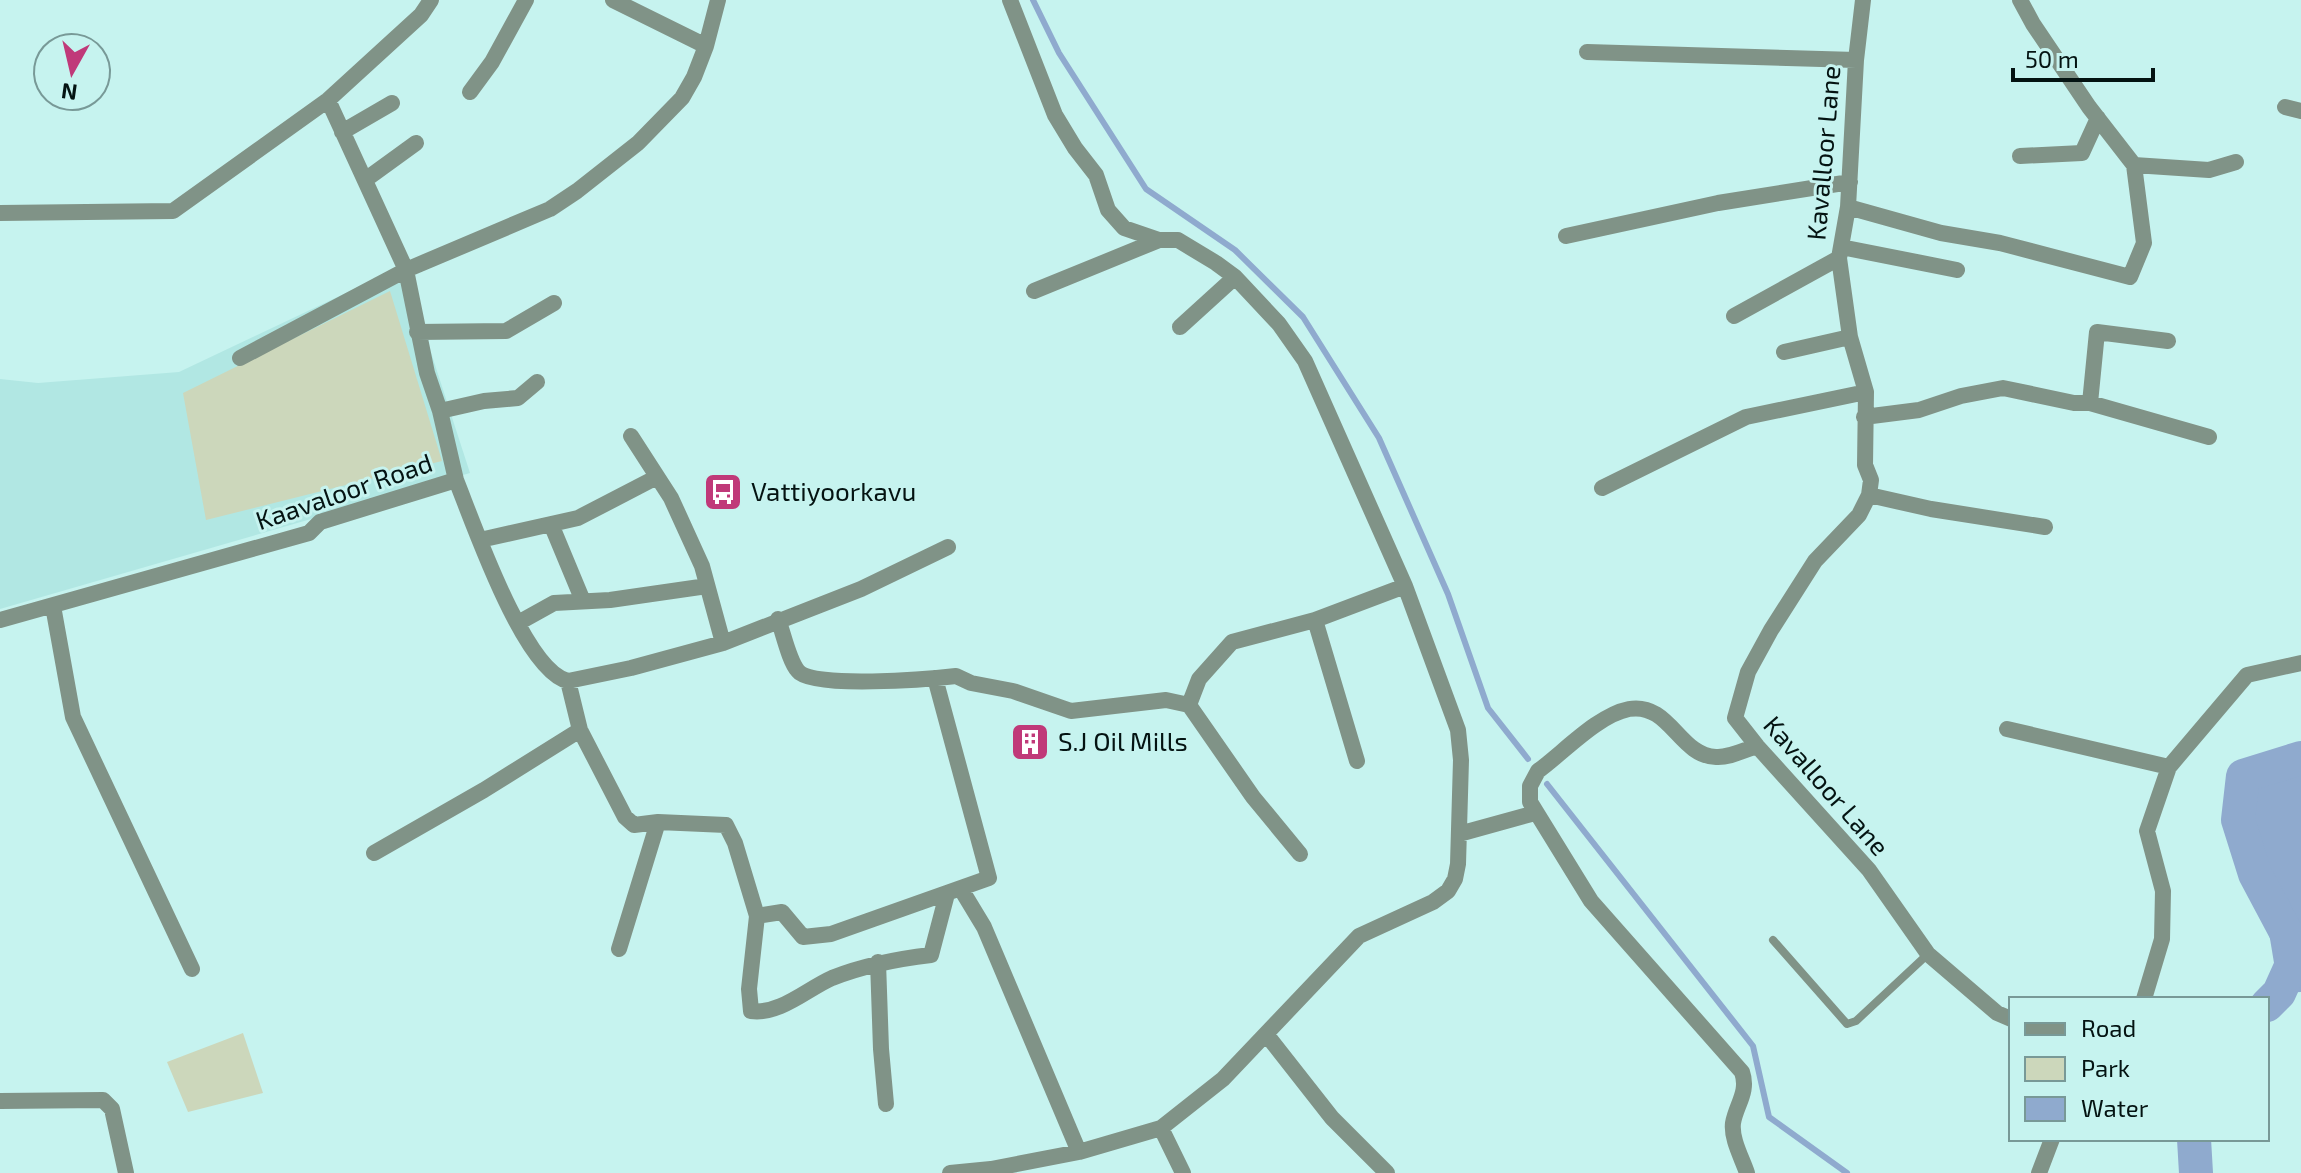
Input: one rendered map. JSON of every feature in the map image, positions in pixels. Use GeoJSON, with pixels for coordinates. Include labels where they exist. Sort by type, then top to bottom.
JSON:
{"type":"FeatureCollection","features":[{"type":"Feature","properties":{"kind":"street"},"geometry":{"type":"LineString","coordinates":[[0,213],[173,211],[328,100],[421,15],[431,0]]}},
{"type":"Feature","properties":{"kind":"street"},"geometry":{"type":"LineString","coordinates":[[470,92],[492,62],[526,0]]}},
{"type":"Feature","properties":{"kind":"street"},"geometry":{"type":"LineString","coordinates":[[613,0],[706,46]]}},
{"type":"Feature","properties":{"kind":"street"},"geometry":{"type":"LineString","coordinates":[[240,358],[406,270],[550,209],[577,191],[638,143],[682,98],[706,46],[718,0]]}},
{"type":"Feature","properties":{"kind":"street"},"geometry":{"type":"LineString","coordinates":[[950,1173],[991,1169],[1079,1152],[1161,1128],[1223,1079],[1359,936],[1433,902],[1448,891],[1458,864],[1461,760],[1458,730],[1405,586],[1305,361],[1279,324],[1235,277],[1178,240],[1159,240],[1124,228],[1108,210],[1096,175],[1055,115],[1010,0]]}},
{"type":"Feature","properties":{"kind":"street"},"geometry":{"type":"LineString","coordinates":[[1848,207],[1941,233],[2000,243],[2130,277],[2144,243],[2134,165],[2033,24],[2020,0]]}},
{"type":"Feature","properties":{"kind":"street","name":"Kavalloor Lane"},"geometry":{"type":"LineString","coordinates":[[1865,1],[1856,60],[1848,207],[1840,253],[1850,337],[1866,392],[1865,465],[1871,480],[1869,495],[1859,515],[1815,561],[1748,672],[1735,718],[1869,870],[1928,954],[1997,1013],[2009,1018]]}},
{"type":"Feature","properties":{"kind":"street"},"geometry":{"type":"LineString","coordinates":[[1587,52],[1856,60]]}},
{"type":"Feature","properties":{"kind":"street"},"geometry":{"type":"LineString","coordinates":[[328,100],[406,270],[417,332],[456,480]]}},
{"type":"Feature","properties":{"kind":"street"},"geometry":{"type":"LineString","coordinates":[[342,132],[392,103]]}},
{"type":"Feature","properties":{"kind":"street"},"geometry":{"type":"LineString","coordinates":[[2020,156],[2082,153],[2098,118]]}},
{"type":"Feature","properties":{"kind":"street"},"geometry":{"type":"LineString","coordinates":[[365,180],[416,143]]}},
{"type":"Feature","properties":{"kind":"street"},"geometry":{"type":"LineString","coordinates":[[2134,165],[2209,170],[2236,162]]}},
{"type":"Feature","properties":{"kind":"street"},"geometry":{"type":"LineString","coordinates":[[1566,236],[1718,203],[1850,182]]}},
{"type":"Feature","properties":{"kind":"street"},"geometry":{"type":"LineString","coordinates":[[1034,291],[1159,240]]}},
{"type":"Feature","properties":{"kind":"street"},"geometry":{"type":"LineString","coordinates":[[1734,316],[1840,253],[1957,270]]}},
{"type":"Feature","properties":{"kind":"street"},"geometry":{"type":"LineString","coordinates":[[1180,327],[1235,277]]}},
{"type":"Feature","properties":{"kind":"street"},"geometry":{"type":"LineString","coordinates":[[417,332],[506,331],[554,303]]}},
{"type":"Feature","properties":{"kind":"street"},"geometry":{"type":"LineString","coordinates":[[2090,403],[2097,332],[2168,341]]}},
{"type":"Feature","properties":{"kind":"street"},"geometry":{"type":"LineString","coordinates":[[1784,352],[1850,337]]}},
{"type":"Feature","properties":{"kind":"street"},"geometry":{"type":"LineString","coordinates":[[440,411],[484,401],[518,398],[537,382]]}},
{"type":"Feature","properties":{"kind":"street"},"geometry":{"type":"LineString","coordinates":[[1864,417],[1919,410],[1961,396],[2003,388],[2074,403],[2090,403],[2209,437]]}},
{"type":"Feature","properties":{"kind":"street"},"geometry":{"type":"LineString","coordinates":[[1602,488],[1746,417],[1866,392]]}},
{"type":"Feature","properties":{"kind":"street"},"geometry":{"type":"LineString","coordinates":[[631,436],[671,498],[702,566],[723,643]]}},
{"type":"Feature","properties":{"kind":"street"},"geometry":{"type":"LineString","coordinates":[[480,540],[578,518],[657,477]]}},
{"type":"Feature","properties":{"kind":"street","name":"Kaavaloor Road"},"geometry":{"type":"LineString","coordinates":[[0,620],[309,533],[320,522],[456,480],[496,581],[518,623],[549,669],[559,679],[568,681]]}},
{"type":"Feature","properties":{"kind":"street"},"geometry":{"type":"LineString","coordinates":[[1869,495],[1931,509],[2045,527]]}},
{"type":"Feature","properties":{"kind":"street"},"geometry":{"type":"LineString","coordinates":[[551,524],[583,601]]}},
{"type":"Feature","properties":{"kind":"street"},"geometry":{"type":"LineString","coordinates":[[948,547],[861,589],[723,643],[568,681],[580,730],[625,817],[634,825],[658,822],[726,825],[735,843],[757,916],[749,989],[751,1011],[779,1006],[831,978],[878,962],[931,955],[954,891]]}},
{"type":"Feature","properties":{"kind":"street"},"geometry":{"type":"LineString","coordinates":[[518,623],[554,603],[707,586]]}},
{"type":"Feature","properties":{"kind":"street"},"geometry":{"type":"LineString","coordinates":[[1189,705],[1199,679],[1232,642],[1315,620],[1405,586]]}},
{"type":"Feature","properties":{"kind":"street"},"geometry":{"type":"LineString","coordinates":[[53,606],[73,717],[192,969]]}},
{"type":"Feature","properties":{"kind":"street"},"geometry":{"type":"LineString","coordinates":[[778,619],[798,671],[808,679],[834,682],[956,676],[1071,711],[1166,700],[1189,705],[1253,797],[1300,854]]}},
{"type":"Feature","properties":{"kind":"street"},"geometry":{"type":"LineString","coordinates":[[1315,620],[1357,761]]}},
{"type":"Feature","properties":{"kind":"street"},"geometry":{"type":"LineString","coordinates":[[2145,997],[2162,939],[2163,891],[2147,831],[2169,767],[2247,675],[2301,663]]}},
{"type":"Feature","properties":{"kind":"street"},"geometry":{"type":"LineString","coordinates":[[757,916],[782,912],[803,937],[831,934],[989,878],[935,678]]}},
{"type":"Feature","properties":{"kind":"street"},"geometry":{"type":"LineString","coordinates":[[1747,1173],[1733,1131],[1733,1121],[1744,1089],[1742,1072],[1591,901],[1535,813],[1529,794],[1532,778],[1538,771],[1607,718],[1632,708],[1661,717],[1671,724],[1690,749],[1712,757],[1724,757],[1757,746]]}},
{"type":"Feature","properties":{"kind":"street"},"geometry":{"type":"LineString","coordinates":[[2007,729],[2169,767]]}},
{"type":"Feature","properties":{"kind":"street"},"geometry":{"type":"LineString","coordinates":[[374,853],[580,730]]}},
{"type":"Feature","properties":{"kind":"street"},"geometry":{"type":"LineString","coordinates":[[1459,834],[1535,813]]}},
{"type":"Feature","properties":{"kind":"street"},"geometry":{"type":"LineString","coordinates":[[619,949],[658,822]]}},
{"type":"Feature","properties":{"kind":"street"},"geometry":{"type":"LineString","coordinates":[[954,891],[984,927],[1079,1152]]}},
{"type":"Feature","properties":{"kind":"street"},"geometry":{"type":"LineString","coordinates":[[878,962],[886,1104]]}},
{"type":"Feature","properties":{"kind":"street"},"geometry":{"type":"LineString","coordinates":[[1266,1034],[1332,1118],[1387,1173]]}},
{"type":"Feature","properties":{"kind":"street"},"geometry":{"type":"LineString","coordinates":[[0,1101],[103,1100],[112,1109],[126,1173]]}},
{"type":"Feature","properties":{"kind":"street"},"geometry":{"type":"LineString","coordinates":[[1161,1128],[1183,1173]]}},
{"type":"Feature","properties":{"kind":"street"},"geometry":{"type":"LineString","coordinates":[[2039,1173],[2051,1141]]}},
{"type":"Feature","properties":{"kind":"lane"},"geometry":{"type":"LineString","coordinates":[[1773,940],[1847,1024],[1856,1021],[1928,954]]}},
{"type":"Feature","properties":{"kind":"shaded area"},"geometry":{"type":"Polygon","coordinates":[[[403,266],[470,473],[0,609],[0,379],[38,383],[179,372],[403,266]]]}},
{"type":"Feature","properties":{"kind":"green space"},"geometry":{"type":"Polygon","coordinates":[[[390,291],[442,461],[206,520],[183,393],[390,291]]]}},
{"type":"Feature","properties":{"kind":"green space"},"geometry":{"type":"Polygon","coordinates":[[[243,1033],[263,1093],[188,1112],[167,1062],[243,1033]]]}},
{"type":"Feature","properties":{"kind":"water"},"geometry":{"type":"Polygon","coordinates":[[[2301,758],[2301,992],[2279,993],[2243,776],[2301,758]]]}},
{"type":"Feature","properties":{"kind":"waterway"},"geometry":{"type":"LineString","coordinates":[[1033,0],[1059,53],[1146,189],[1235,250],[1303,317],[1379,438],[1448,594],[1488,708],[1528,759]]}},
{"type":"Feature","properties":{"kind":"waterway"},"geometry":{"type":"LineString","coordinates":[[2269,1003],[2279,993],[2297,953],[2255,874],[2238,820],[2243,776],[2301,758]]}},
{"type":"Feature","properties":{"kind":"waterway"},"geometry":{"type":"LineString","coordinates":[[1547,784],[1753,1046],[1769,1117],[1847,1173]]}},
{"type":"Feature","properties":{"kind":"waterway"},"geometry":{"type":"LineString","coordinates":[[2194,1141],[2196,1173]]}},
{"type":"Feature","properties":{"kind":"place","name":"Vattiyoorkavu"},"geometry":{"type":"Point","coordinates":[723,492]}},
{"type":"Feature","properties":{"kind":"place","name":"S.J Oil Mills"},"geometry":{"type":"Point","coordinates":[1030,742]}}]}
